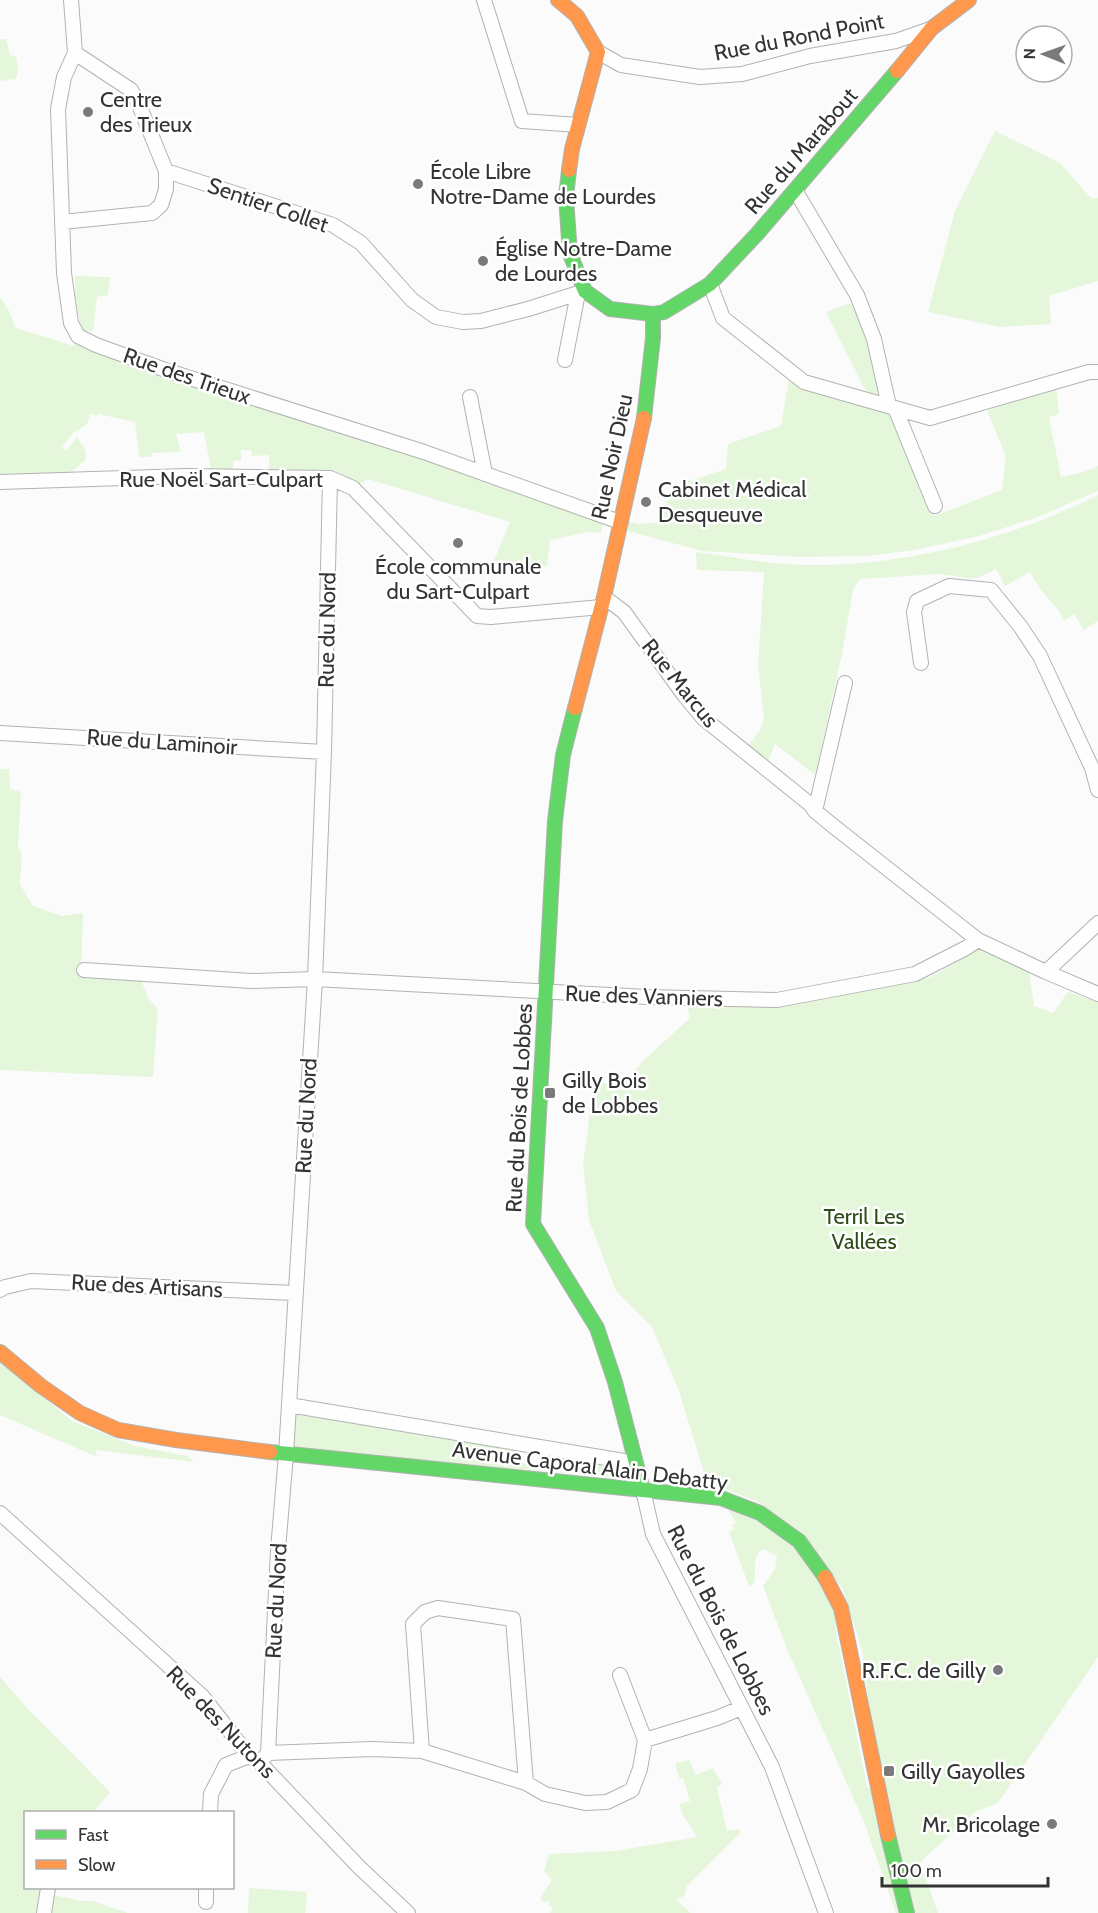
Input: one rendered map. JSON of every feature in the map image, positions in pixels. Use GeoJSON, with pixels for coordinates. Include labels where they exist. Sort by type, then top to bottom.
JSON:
{"type":"FeatureCollection","features":[{"type":"Feature","properties":{"kind":"street","name":"Rue des Trieux"},"geometry":{"type":"LineString","coordinates":[[71,0],[75,53],[64,78],[58,109],[64,273],[70,323],[78,336],[96,345],[171,372],[424,452],[620,522]]}},
{"type":"Feature","properties":{"kind":"street"},"geometry":{"type":"LineString","coordinates":[[484,0],[522,121],[578,125]]}},
{"type":"Feature","properties":{"kind":"street"},"geometry":{"type":"LineString","coordinates":[[558,0],[576,16],[598,52],[572,149],[566,198],[570,254],[581,292],[565,360]]}},
{"type":"Feature","properties":{"kind":"street","name":"Rue du Marabout"},"geometry":{"type":"LineString","coordinates":[[652,314],[664,312],[710,284],[867,109],[932,28],[969,0]]}},
{"type":"Feature","properties":{"kind":"street","name":"Rue du Rond Point"},"geometry":{"type":"LineString","coordinates":[[598,52],[621,65],[700,76],[731,75],[810,56],[896,41],[932,28]]}},
{"type":"Feature","properties":{"kind":"street"},"geometry":{"type":"LineString","coordinates":[[62,222],[152,213],[161,205],[166,189],[166,171],[131,90],[75,53]]}},
{"type":"Feature","properties":{"kind":"street","name":"Sentier Collet"},"geometry":{"type":"LineString","coordinates":[[166,171],[333,225],[361,243],[412,300],[436,317],[463,322],[481,321],[520,312],[581,292]]}},
{"type":"Feature","properties":{"kind":"street"},"geometry":{"type":"LineString","coordinates":[[795,190],[857,295],[874,339],[892,407],[935,506]]}},
{"type":"Feature","properties":{"kind":"street"},"geometry":{"type":"LineString","coordinates":[[710,284],[723,318],[804,382],[930,418],[1089,372],[1098,372]]}},
{"type":"Feature","properties":{"kind":"street"},"geometry":{"type":"LineString","coordinates":[[581,292],[610,309],[652,314]]}},
{"type":"Feature","properties":{"kind":"street","name":"Rue Noir Dieu"},"geometry":{"type":"LineString","coordinates":[[602,602],[644,418],[652,338],[652,314]]}},
{"type":"Feature","properties":{"kind":"street"},"geometry":{"type":"LineString","coordinates":[[470,398],[485,474]]}},
{"type":"Feature","properties":{"kind":"street","name":"Rue Noël Sart-Culpart"},"geometry":{"type":"LineString","coordinates":[[0,482],[186,476],[330,478],[353,488],[477,616],[491,617],[602,602]]}},
{"type":"Feature","properties":{"kind":"street","name":"Rue du Nord"},"geometry":{"type":"LineString","coordinates":[[259,1758],[286,1454],[315,979],[324,752],[330,478]]}},
{"type":"Feature","properties":{"kind":"street"},"geometry":{"type":"LineString","coordinates":[[921,663],[914,612],[917,601],[949,586],[990,590],[1020,626],[1040,656],[1095,766],[1098,790]]}},
{"type":"Feature","properties":{"kind":"street","name":"Rue Marcus"},"geometry":{"type":"LineString","coordinates":[[602,602],[624,612],[703,718],[811,805],[815,811],[978,940],[1098,994]]}},
{"type":"Feature","properties":{"kind":"street","name":"Rue du Bois de Lobbes"},"geometry":{"type":"LineString","coordinates":[[602,602],[563,755],[555,821],[533,1224],[597,1328],[615,1382],[653,1534],[772,1767],[826,1913]]}},
{"type":"Feature","properties":{"kind":"street"},"geometry":{"type":"LineString","coordinates":[[815,811],[845,684]]}},
{"type":"Feature","properties":{"kind":"street","name":"Rue du Laminoir"},"geometry":{"type":"LineString","coordinates":[[0,733],[324,752]]}},
{"type":"Feature","properties":{"kind":"street"},"geometry":{"type":"LineString","coordinates":[[1046,972],[1098,923]]}},
{"type":"Feature","properties":{"kind":"street","name":"Rue des Vanniers"},"geometry":{"type":"LineString","coordinates":[[84,970],[251,981],[315,979],[648,997],[777,1000],[915,974],[978,940]]}},
{"type":"Feature","properties":{"kind":"street","name":"Rue des Artisans"},"geometry":{"type":"LineString","coordinates":[[0,1290],[31,1281],[296,1293]]}},
{"type":"Feature","properties":{"kind":"street","name":"Avenue Caporal Alain Debatty"},"geometry":{"type":"LineString","coordinates":[[0,1352],[41,1386],[80,1413],[118,1430],[286,1454],[721,1498],[760,1514],[799,1541],[822,1570],[841,1608],[887,1831],[907,1913]]}},
{"type":"Feature","properties":{"kind":"street"},"geometry":{"type":"LineString","coordinates":[[288,1405],[636,1463]]}},
{"type":"Feature","properties":{"kind":"street","name":"Rue des Nutons"},"geometry":{"type":"LineString","coordinates":[[0,1513],[203,1697],[359,1867],[408,1913]]}},
{"type":"Feature","properties":{"kind":"street"},"geometry":{"type":"LineString","coordinates":[[422,1752],[413,1624],[425,1612],[438,1608],[513,1619],[526,1783]]}},
{"type":"Feature","properties":{"kind":"street"},"geometry":{"type":"LineString","coordinates":[[210,1811],[211,1794],[226,1765],[259,1758],[372,1749],[422,1752],[526,1783],[545,1794],[585,1803],[607,1802],[632,1790],[640,1769],[645,1740],[620,1675]]}},
{"type":"Feature","properties":{"kind":"street"},"geometry":{"type":"LineString","coordinates":[[645,1740],[717,1718],[741,1708]]}},
{"type":"Feature","properties":{"kind":"street"},"geometry":{"type":"LineString","coordinates":[[44,1913],[48,1889]]}},
{"type":"Feature","properties":{"kind":"green space"},"geometry":{"type":"Polygon","coordinates":[[[0,39],[6,39],[10,55],[16,56],[18,70],[16,79],[0,81],[0,39]]]}},
{"type":"Feature","properties":{"kind":"green space"},"geometry":{"type":"Polygon","coordinates":[[[995,131],[1060,163],[1092,199],[1098,198],[1098,281],[1049,296],[1051,324],[1000,327],[928,312],[955,211],[995,131]]]}},
{"type":"Feature","properties":{"kind":"green space"},"geometry":{"type":"Polygon","coordinates":[[[75,276],[110,277],[108,295],[97,297],[93,331],[81,330],[75,295],[75,276]]]}},
{"type":"Feature","properties":{"kind":"green space"},"geometry":{"type":"Polygon","coordinates":[[[0,297],[16,328],[74,346],[76,341],[128,364],[276,406],[604,522],[601,533],[588,532],[550,540],[547,566],[510,570],[510,564],[493,563],[510,522],[368,479],[359,484],[336,471],[269,471],[269,455],[252,456],[251,450],[241,450],[241,460],[233,461],[233,470],[211,470],[204,432],[176,434],[181,452],[152,453],[151,457],[139,457],[135,422],[98,414],[98,416],[90,414],[87,424],[72,434],[62,448],[66,451],[77,437],[86,451],[86,459],[72,472],[0,474],[0,297]]]}},
{"type":"Feature","properties":{"kind":"green space"},"geometry":{"type":"Polygon","coordinates":[[[850,303],[859,312],[879,386],[878,400],[869,397],[826,312],[850,303]]]}},
{"type":"Feature","properties":{"kind":"green space"},"geometry":{"type":"Polygon","coordinates":[[[789,378],[811,389],[886,410],[895,420],[906,444],[934,516],[1002,490],[1006,456],[987,411],[1056,385],[1059,414],[1049,417],[1061,477],[1098,466],[1098,491],[1038,517],[979,536],[915,550],[866,556],[799,557],[702,551],[624,530],[626,521],[640,524],[658,522],[674,486],[726,469],[728,444],[781,426],[789,378]]]}},
{"type":"Feature","properties":{"kind":"green space"},"geometry":{"type":"Polygon","coordinates":[[[1098,495],[1098,621],[1084,630],[1074,614],[1064,621],[1030,572],[1005,586],[996,569],[975,579],[940,574],[860,579],[853,590],[841,659],[815,775],[775,744],[768,762],[747,747],[761,729],[764,716],[758,666],[764,572],[697,570],[696,552],[773,563],[814,565],[898,559],[940,551],[1022,527],[1098,495]]]}},
{"type":"Feature","properties":{"kind":"green space"},"geometry":{"type":"Polygon","coordinates":[[[0,769],[9,769],[10,789],[21,792],[18,848],[22,853],[20,884],[33,906],[62,916],[83,913],[81,974],[140,977],[148,998],[158,1009],[153,1077],[0,1070],[0,769]]]}},
{"type":"Feature","properties":{"kind":"green space","name":"Terril Les Vallées"},"geometry":{"type":"Polygon","coordinates":[[[981,948],[1029,971],[1034,1006],[1053,1013],[1068,992],[1098,1002],[1098,1657],[998,1803],[975,1812],[920,1862],[938,1913],[908,1913],[872,1730],[862,1650],[843,1590],[802,1533],[759,1502],[721,1488],[705,1476],[679,1391],[652,1327],[616,1291],[589,1220],[583,1165],[594,1081],[622,1086],[644,1060],[690,1018],[687,1003],[784,1004],[931,977],[981,948]]]}},
{"type":"Feature","properties":{"kind":"green space"},"geometry":{"type":"Polygon","coordinates":[[[0,1361],[72,1421],[135,1446],[187,1456],[194,1462],[95,1450],[97,1457],[0,1415],[0,1361]]]}},
{"type":"Feature","properties":{"kind":"green space"},"geometry":{"type":"Polygon","coordinates":[[[294,1411],[516,1445],[513,1462],[533,1465],[579,1463],[580,1459],[631,1466],[632,1479],[292,1449],[294,1411]]]}},
{"type":"Feature","properties":{"kind":"green space"},"geometry":{"type":"Polygon","coordinates":[[[725,1505],[778,1532],[815,1567],[838,1622],[835,1626],[867,1787],[873,1791],[901,1913],[896,1913],[864,1822],[787,1649],[763,1586],[775,1569],[777,1556],[763,1549],[759,1552],[756,1559],[754,1583],[749,1586],[729,1532],[734,1530],[732,1525],[736,1522],[725,1505]]]}},
{"type":"Feature","properties":{"kind":"green space"},"geometry":{"type":"Polygon","coordinates":[[[0,1677],[29,1710],[110,1792],[94,1811],[24,1811],[24,1889],[47,1889],[42,1913],[0,1913],[0,1677]]]}},
{"type":"Feature","properties":{"kind":"green space"},"geometry":{"type":"Polygon","coordinates":[[[689,1760],[696,1775],[713,1768],[722,1784],[717,1788],[727,1831],[739,1829],[740,1833],[687,1886],[685,1895],[676,1900],[690,1913],[550,1913],[553,1908],[549,1905],[549,1900],[546,1903],[540,1899],[552,1880],[544,1871],[549,1854],[616,1851],[697,1837],[682,1813],[680,1804],[690,1801],[683,1778],[679,1778],[675,1763],[689,1760]]]}},
{"type":"Feature","properties":{"kind":"green space"},"geometry":{"type":"Polygon","coordinates":[[[249,1888],[307,1892],[305,1913],[248,1913],[249,1888]]]}},
{"type":"Feature","properties":{"kind":"green space"},"geometry":{"type":"Polygon","coordinates":[[[52,1895],[93,1901],[128,1913],[49,1913],[52,1895]]]}},
{"type":"Feature","properties":{"kind":"traffic: fast"},"geometry":{"type":"LineString","coordinates":[[569,170],[566,197],[570,254],[585,291],[610,309],[653,314],[664,312],[710,284],[757,234],[897,71]]}},
{"type":"Feature","properties":{"kind":"traffic: fast"},"geometry":{"type":"LineString","coordinates":[[644,418],[653,338],[653,314]]}},
{"type":"Feature","properties":{"kind":"traffic: fast"},"geometry":{"type":"LineString","coordinates":[[575,708],[563,755],[555,821],[533,1224],[597,1328],[615,1382],[643,1490]]}},
{"type":"Feature","properties":{"kind":"traffic: fast"},"geometry":{"type":"LineString","coordinates":[[270,1452],[721,1498],[760,1513],[799,1541],[825,1577]]}},
{"type":"Feature","properties":{"kind":"traffic: fast"},"geometry":{"type":"LineString","coordinates":[[888,1835],[907,1913]]}},
{"type":"Feature","properties":{"kind":"traffic: slow"},"geometry":{"type":"LineString","coordinates":[[558,0],[577,16],[598,52],[572,149],[569,170]]}},
{"type":"Feature","properties":{"kind":"traffic: slow"},"geometry":{"type":"LineString","coordinates":[[897,71],[932,28],[969,0]]}},
{"type":"Feature","properties":{"kind":"traffic: slow"},"geometry":{"type":"LineString","coordinates":[[575,708],[604,597],[644,418]]}},
{"type":"Feature","properties":{"kind":"traffic: slow"},"geometry":{"type":"LineString","coordinates":[[0,1352],[41,1386],[80,1413],[118,1430],[270,1452]]}},
{"type":"Feature","properties":{"kind":"traffic: slow"},"geometry":{"type":"LineString","coordinates":[[825,1577],[841,1608],[888,1835]]}},
{"type":"Feature","properties":{"kind":"place","name":"Centre des Trieux"},"geometry":{"type":"Point","coordinates":[88,112]}},
{"type":"Feature","properties":{"kind":"place","name":"École Libre Notre-Dame de Lourdes"},"geometry":{"type":"Point","coordinates":[418,184]}},
{"type":"Feature","properties":{"kind":"place","name":"Église Notre-Dame de Lourdes"},"geometry":{"type":"Point","coordinates":[483,261]}},
{"type":"Feature","properties":{"kind":"place","name":"Cabinet Médical Desqueuve"},"geometry":{"type":"Point","coordinates":[646,502]}},
{"type":"Feature","properties":{"kind":"place","name":"École communale du Sart-Culpart"},"geometry":{"type":"Point","coordinates":[458,543]}},
{"type":"Feature","properties":{"kind":"place","name":"Gilly Bois de Lobbes"},"geometry":{"type":"Point","coordinates":[550,1093]}},
{"type":"Feature","properties":{"kind":"place","name":"R.F.C. de Gilly"},"geometry":{"type":"Point","coordinates":[998,1670]}},
{"type":"Feature","properties":{"kind":"place","name":"Gilly Gayolles"},"geometry":{"type":"Point","coordinates":[889,1771]}},
{"type":"Feature","properties":{"kind":"place","name":"Mr. Bricolage"},"geometry":{"type":"Point","coordinates":[1052,1824]}}]}
